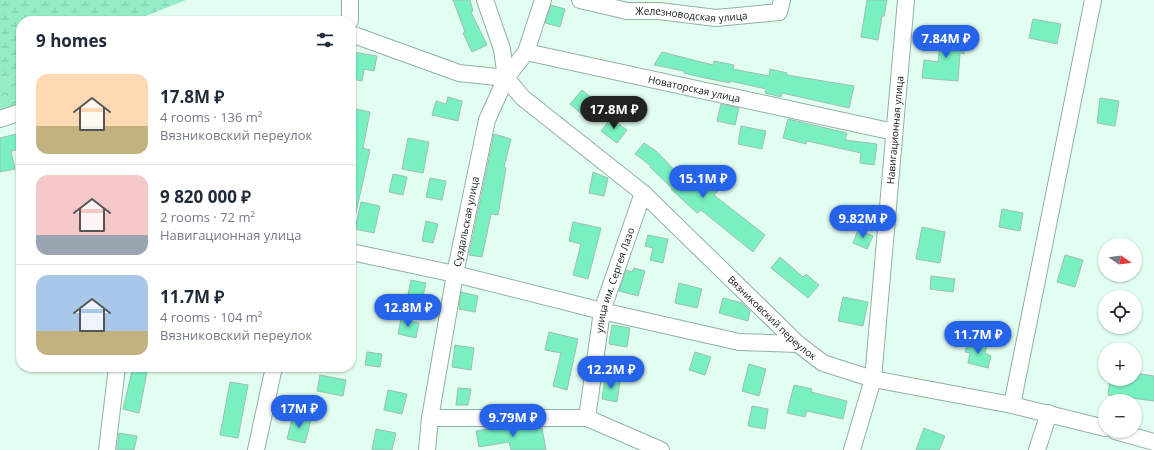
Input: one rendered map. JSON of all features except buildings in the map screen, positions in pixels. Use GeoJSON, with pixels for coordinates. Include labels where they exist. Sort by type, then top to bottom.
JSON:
{"type":"FeatureCollection","features":[{"type":"Feature","properties":{"kind":"street"},"geometry":{"type":"LineString","coordinates":[[350,0],[350,16]]}},
{"type":"Feature","properties":{"kind":"street"},"geometry":{"type":"LineString","coordinates":[[485,0],[502,49],[506,78]]}},
{"type":"Feature","properties":{"kind":"street"},"geometry":{"type":"LineString","coordinates":[[506,78],[526,52],[543,0]]}},
{"type":"Feature","properties":{"kind":"street","name":"Железноводская улица"},"geometry":{"type":"LineString","coordinates":[[580,0],[627,11],[660,5],[716,18],[781,6]]}},
{"type":"Feature","properties":{"kind":"street","name":"Навигационная улица"},"geometry":{"type":"LineString","coordinates":[[852,450],[873,379],[906,0]]}},
{"type":"Feature","properties":{"kind":"street"},"geometry":{"type":"LineString","coordinates":[[1012,405],[1093,0]]}},
{"type":"Feature","properties":{"kind":"street"},"geometry":{"type":"LineString","coordinates":[[356,36],[459,72],[506,78]]}},
{"type":"Feature","properties":{"kind":"street","name":"Новаторская улица"},"geometry":{"type":"LineString","coordinates":[[526,52],[894,132]]}},
{"type":"Feature","properties":{"kind":"street","name":"Вязниковский переулок"},"geometry":{"type":"LineString","coordinates":[[506,78],[523,98],[643,193],[798,344],[823,362],[873,379],[1012,405],[1098,426]]}},
{"type":"Feature","properties":{"kind":"street","name":"Суздальская улица"},"geometry":{"type":"LineString","coordinates":[[427,450],[430,418],[455,274],[487,120],[506,78]]}},
{"type":"Feature","properties":{"kind":"street"},"geometry":{"type":"LineString","coordinates":[[0,119],[16,114]]}},
{"type":"Feature","properties":{"kind":"street","name":"улица им. Сергея Лазо"},"geometry":{"type":"LineString","coordinates":[[587,418],[602,311],[643,193]]}},
{"type":"Feature","properties":{"kind":"street"},"geometry":{"type":"LineString","coordinates":[[356,253],[455,274],[602,311],[739,342],[798,344]]}},
{"type":"Feature","properties":{"kind":"street"},"geometry":{"type":"LineString","coordinates":[[107,450],[116,372]]}},
{"type":"Feature","properties":{"kind":"street"},"geometry":{"type":"LineString","coordinates":[[256,450],[273,372]]}},
{"type":"Feature","properties":{"kind":"street"},"geometry":{"type":"LineString","coordinates":[[1037,450],[1049,413]]}},
{"type":"Feature","properties":{"kind":"street"},"geometry":{"type":"LineString","coordinates":[[430,418],[587,418],[661,450]]}},
{"type":"Feature","properties":{"kind":"street"},"geometry":{"type":"LineString","coordinates":[[1140,438],[1154,442]]}},
{"type":"Feature","properties":{"kind":"green space"},"geometry":{"type":"Polygon","coordinates":[[[0,0],[186,0],[146,16],[16,16],[16,74],[0,79],[0,0]]]}},
{"type":"Feature","properties":{"kind":"green space"},"geometry":{"type":"Polygon","coordinates":[[[16,74],[16,106],[0,111],[0,79],[16,74]]]}}]}
